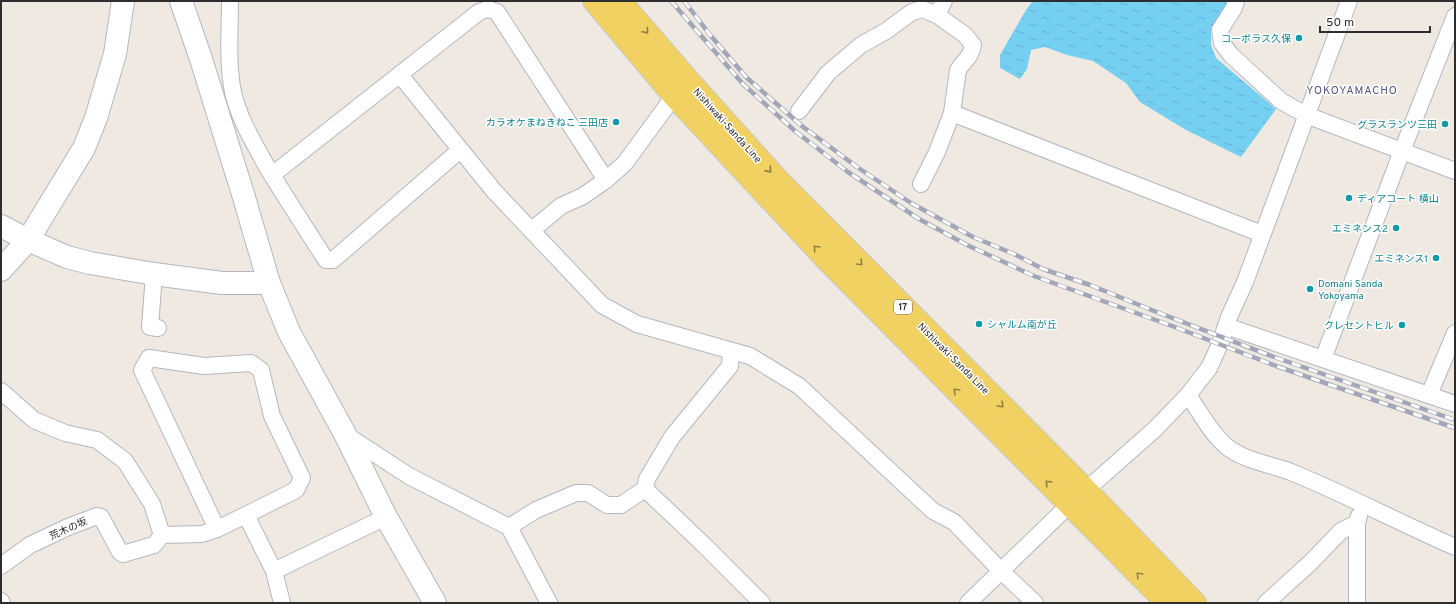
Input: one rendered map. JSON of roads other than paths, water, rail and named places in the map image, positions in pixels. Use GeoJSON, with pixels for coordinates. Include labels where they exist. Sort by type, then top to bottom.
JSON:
{"type":"FeatureCollection","features":[{"type":"Feature","properties":{"kind":"main road","name":"Nishiwaki-Sanda Line"},"geometry":{"type":"LineString","coordinates":[[594,1],[674,96],[825,258],[1167,603]]}},
{"type":"Feature","properties":{"kind":"main road","name":"Nishiwaki-Sanda Line"},"geometry":{"type":"LineString","coordinates":[[620,1],[689,81],[779,181],[1086,490],[1195,603]]}},
{"type":"Feature","properties":{"kind":"street"},"geometry":{"type":"LineString","coordinates":[[1,269],[28,240],[84,148],[96,118],[115,54],[124,1]]}},
{"type":"Feature","properties":{"kind":"street"},"geometry":{"type":"LineString","coordinates":[[181,1],[201,60],[269,283],[290,332],[345,434],[386,517],[435,603]]}},
{"type":"Feature","properties":{"kind":"street"},"geometry":{"type":"LineString","coordinates":[[230,1],[230,72],[233,94],[249,136],[326,260],[333,260],[460,150]]}},
{"type":"Feature","properties":{"kind":"street"},"geometry":{"type":"LineString","coordinates":[[1236,1],[1234,8],[1220,30],[1222,43],[1231,55],[1280,101],[1306,115],[1455,171]]}},
{"type":"Feature","properties":{"kind":"street"},"geometry":{"type":"LineString","coordinates":[[968,603],[1000,570],[1069,505],[1154,430],[1188,395],[1209,368],[1245,282],[1349,1]]}},
{"type":"Feature","properties":{"kind":"street"},"geometry":{"type":"LineString","coordinates":[[799,111],[828,73],[861,46],[886,31],[912,12],[922,9],[941,8],[973,45],[969,58],[961,64],[958,70],[952,113],[937,152],[921,184]]}},
{"type":"Feature","properties":{"kind":"street"},"geometry":{"type":"LineString","coordinates":[[272,175],[479,12],[488,9],[496,12],[606,180]]}},
{"type":"Feature","properties":{"kind":"street"},"geometry":{"type":"LineString","coordinates":[[1323,359],[1402,150],[1455,16]]}},
{"type":"Feature","properties":{"kind":"street"},"geometry":{"type":"LineString","coordinates":[[400,75],[494,190],[602,305],[638,324],[750,356],[799,386],[933,511],[954,522],[1000,570],[1035,603]]}},
{"type":"Feature","properties":{"kind":"street"},"geometry":{"type":"LineString","coordinates":[[532,230],[561,206],[583,196],[606,180],[625,163],[674,96],[689,81]]}},
{"type":"Feature","properties":{"kind":"street"},"geometry":{"type":"LineString","coordinates":[[952,113],[1262,234]]}},
{"type":"Feature","properties":{"kind":"street"},"geometry":{"type":"LineString","coordinates":[[1,226],[67,257],[90,264],[222,283],[269,283]]}},
{"type":"Feature","properties":{"kind":"street"},"geometry":{"type":"LineString","coordinates":[[154,274],[150,327],[158,328]]}},
{"type":"Feature","properties":{"kind":"street"},"geometry":{"type":"LineString","coordinates":[[1226,326],[1455,404]]}},
{"type":"Feature","properties":{"kind":"street"},"geometry":{"type":"LineString","coordinates":[[1429,395],[1455,332]]}},
{"type":"Feature","properties":{"kind":"street"},"geometry":{"type":"LineString","coordinates":[[510,527],[536,510],[576,493],[588,493],[607,505],[621,505],[645,489],[648,479],[672,437],[730,366],[731,351]]}},
{"type":"Feature","properties":{"kind":"street"},"geometry":{"type":"LineString","coordinates":[[1,391],[34,420],[65,433],[97,440],[125,461],[152,504],[162,535],[202,534],[217,529],[296,490],[302,478],[272,416],[261,370],[251,362],[204,366],[149,358],[142,370],[217,529]]}},
{"type":"Feature","properties":{"kind":"street"},"geometry":{"type":"LineString","coordinates":[[1188,395],[1215,435],[1228,447],[1244,457],[1290,472],[1363,504],[1455,548]]}},
{"type":"Feature","properties":{"kind":"street"},"geometry":{"type":"LineString","coordinates":[[345,434],[409,476],[510,527],[549,603]]}},
{"type":"Feature","properties":{"kind":"street"},"geometry":{"type":"LineString","coordinates":[[645,489],[762,603]]}},
{"type":"Feature","properties":{"kind":"street"},"geometry":{"type":"LineString","coordinates":[[1357,603],[1357,523],[1363,504]]}},
{"type":"Feature","properties":{"kind":"street"},"geometry":{"type":"LineString","coordinates":[[246,515],[274,571],[282,603]]}},
{"type":"Feature","properties":{"kind":"street","name":"荒木の坂"},"geometry":{"type":"LineString","coordinates":[[1,566],[30,545],[97,516],[101,517],[120,552],[123,554],[154,545],[162,535]]}},
{"type":"Feature","properties":{"kind":"street"},"geometry":{"type":"LineString","coordinates":[[274,571],[386,517]]}},
{"type":"Feature","properties":{"kind":"street"},"geometry":{"type":"LineString","coordinates":[[1266,603],[1310,563],[1341,532],[1357,523]]}},
{"type":"Feature","properties":{"kind":"water"},"geometry":{"type":"Polygon","coordinates":[[[1033,1],[1231,1],[1211,28],[1211,45],[1216,58],[1276,109],[1241,157],[1186,130],[1140,102],[1126,83],[1093,61],[1067,55],[1045,47],[1031,50],[1027,69],[1020,79],[1000,68],[1000,55],[1026,10],[1033,1]]]}},
{"type":"Feature","properties":{"kind":"railway"},"geometry":{"type":"LineString","coordinates":[[671,1],[743,84],[795,131],[848,172],[919,219],[967,245],[1034,276],[1172,326],[1276,366],[1455,428]]}},
{"type":"Feature","properties":{"kind":"railway"},"geometry":{"type":"LineString","coordinates":[[684,1],[711,36],[747,78],[802,126],[857,167],[911,203],[973,237],[1014,254],[1043,269],[1090,285],[1274,357],[1455,420]]}},
{"type":"Feature","properties":{"kind":"place","name":"コーポラス久保"},"geometry":{"type":"Point","coordinates":[1299,38]}},
{"type":"Feature","properties":{"kind":"place","name":"カラオケまねきねこ 三田店"},"geometry":{"type":"Point","coordinates":[616,122]}},
{"type":"Feature","properties":{"kind":"place","name":"グラスランツ三田"},"geometry":{"type":"Point","coordinates":[1445,124]}},
{"type":"Feature","properties":{"kind":"place","name":"ディアコート 横山"},"geometry":{"type":"Point","coordinates":[1349,198]}},
{"type":"Feature","properties":{"kind":"place","name":"エミネンス2"},"geometry":{"type":"Point","coordinates":[1396,228]}},
{"type":"Feature","properties":{"kind":"place","name":"エミネンス1"},"geometry":{"type":"Point","coordinates":[1436,258]}},
{"type":"Feature","properties":{"kind":"place","name":"Domani Sanda Yokoyama"},"geometry":{"type":"Point","coordinates":[1310,289]}},
{"type":"Feature","properties":{"kind":"place","name":"シャルム南が丘"},"geometry":{"type":"Point","coordinates":[979,324]}},
{"type":"Feature","properties":{"kind":"place","name":"クレセントヒル"},"geometry":{"type":"Point","coordinates":[1402,325]}},
{"type":"Feature","properties":{"kind":"district","name":"YOKOYAMACHO"},"geometry":{"type":"Point","coordinates":[1352,90]}}]}
